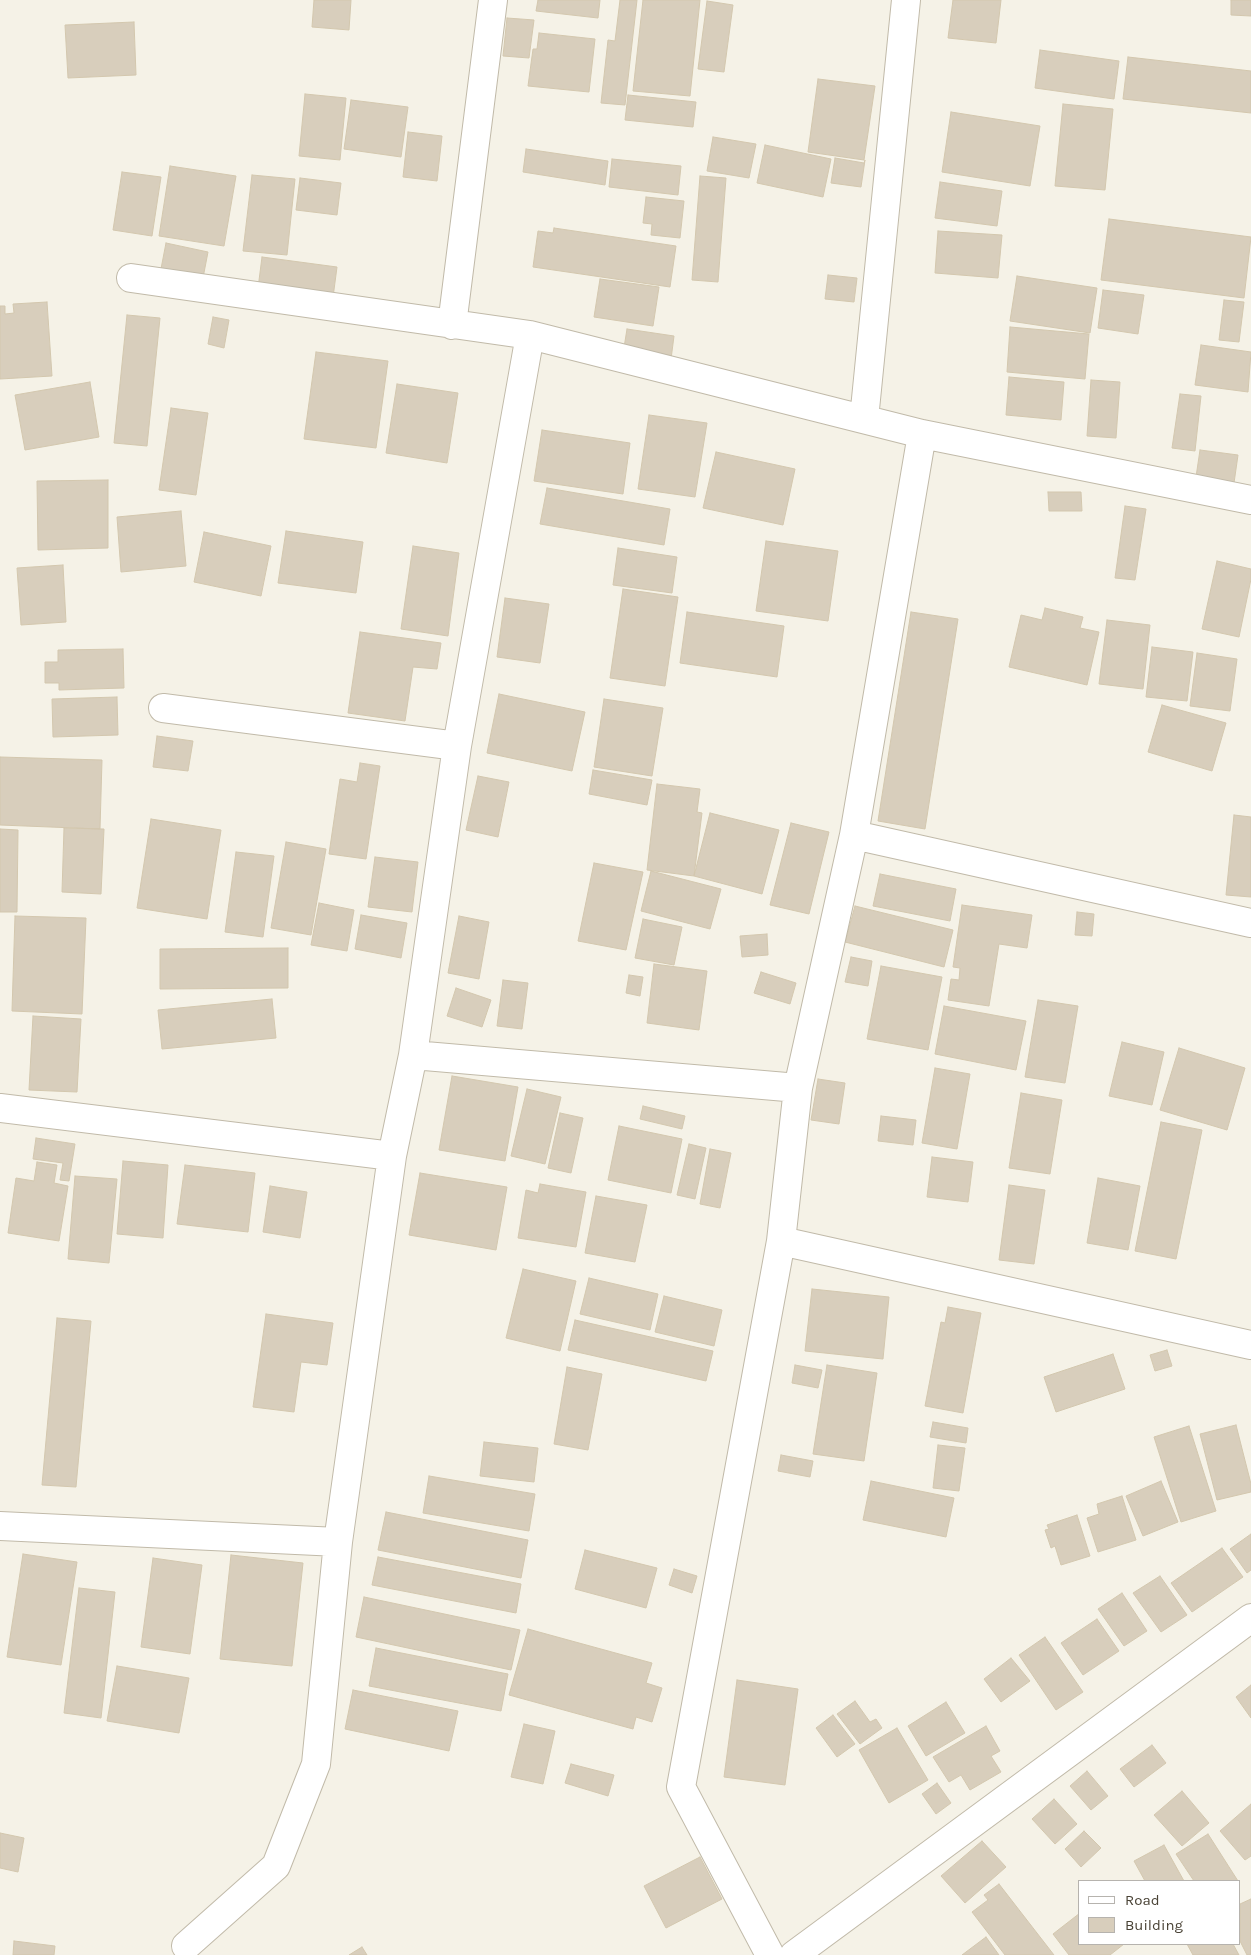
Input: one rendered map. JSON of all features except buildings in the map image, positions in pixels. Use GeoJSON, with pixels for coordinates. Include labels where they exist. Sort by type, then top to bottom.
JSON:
{"type":"FeatureCollection","features":[{"type":"Feature","properties":{"kind":"street"},"geometry":{"type":"LineString","coordinates":[[452,325],[493,0]]}},
{"type":"Feature","properties":{"kind":"street"},"geometry":{"type":"LineString","coordinates":[[864,419],[906,0]]}},
{"type":"Feature","properties":{"kind":"street"},"geometry":{"type":"LineString","coordinates":[[131,278],[530,335],[922,434],[1251,500]]}},
{"type":"Feature","properties":{"kind":"street"},"geometry":{"type":"LineString","coordinates":[[186,1946],[276,1866],[316,1764],[338,1542],[392,1156],[413,1055],[457,746],[530,335]]}},
{"type":"Feature","properties":{"kind":"street"},"geometry":{"type":"LineString","coordinates":[[770,1955],[681,1787],[780,1241],[798,1088],[854,835],[922,434]]}},
{"type":"Feature","properties":{"kind":"street"},"geometry":{"type":"LineString","coordinates":[[163,708],[457,746]]}},
{"type":"Feature","properties":{"kind":"street"},"geometry":{"type":"LineString","coordinates":[[854,835],[1251,923]]}},
{"type":"Feature","properties":{"kind":"street"},"geometry":{"type":"LineString","coordinates":[[413,1055],[798,1088]]}},
{"type":"Feature","properties":{"kind":"street"},"geometry":{"type":"LineString","coordinates":[[0,1108],[392,1156]]}},
{"type":"Feature","properties":{"kind":"street"},"geometry":{"type":"LineString","coordinates":[[780,1241],[1251,1345]]}},
{"type":"Feature","properties":{"kind":"street"},"geometry":{"type":"LineString","coordinates":[[0,1526],[338,1542]]}},
{"type":"Feature","properties":{"kind":"street"},"geometry":{"type":"LineString","coordinates":[[794,1955],[1251,1618]]}}]}
